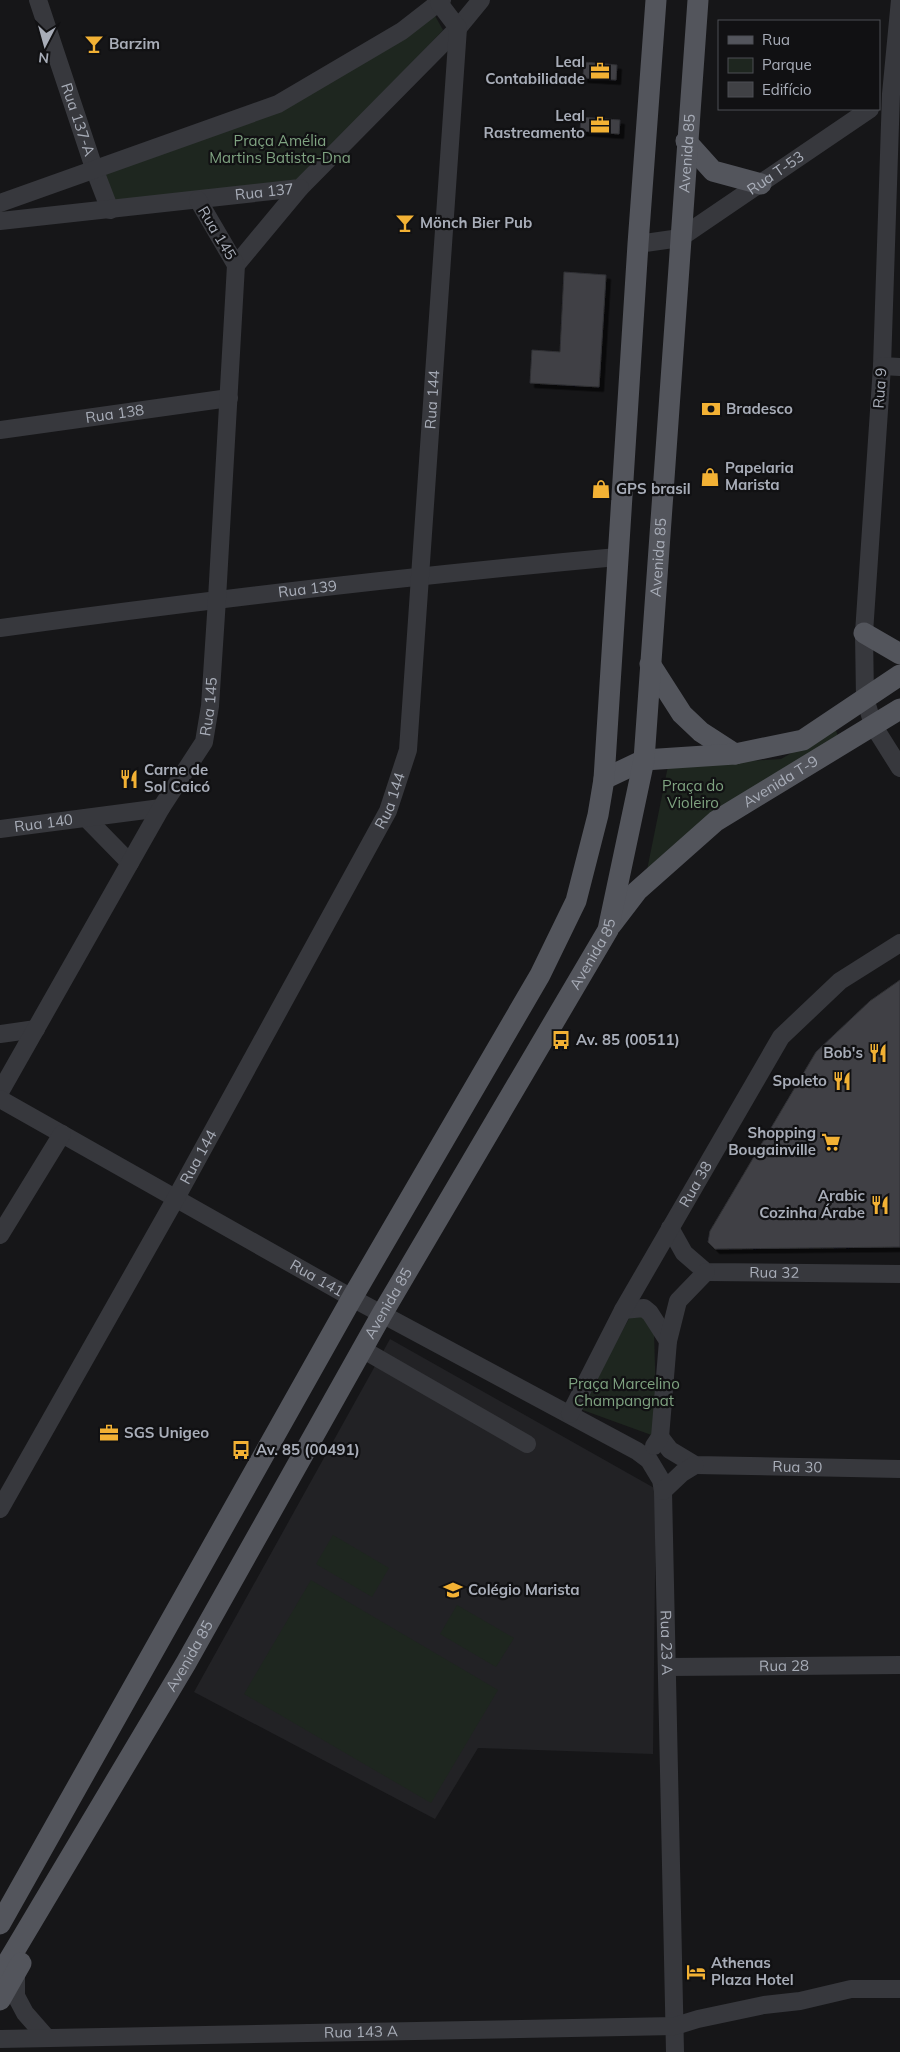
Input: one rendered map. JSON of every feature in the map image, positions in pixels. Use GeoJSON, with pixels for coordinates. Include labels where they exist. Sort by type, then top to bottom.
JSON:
{"type":"FeatureCollection","features":[{"type":"Feature","properties":{"kind":"main road"},"geometry":{"type":"LineString","coordinates":[[0,1924],[352,1298],[540,975],[576,900],[598,815],[604,780],[617,557],[656,0]]}},
{"type":"Feature","properties":{"kind":"main road","name":"Avenida 85"},"geometry":{"type":"LineString","coordinates":[[0,2000],[8,1973],[104,1819],[112,1787],[186,1663],[382,1314],[608,930],[644,760],[686,141],[698,0]]}},
{"type":"Feature","properties":{"kind":"main road"},"geometry":{"type":"LineString","coordinates":[[686,141],[713,171],[761,184]]}},
{"type":"Feature","properties":{"kind":"main road"},"geometry":{"type":"LineString","coordinates":[[864,633],[900,654]]}},
{"type":"Feature","properties":{"kind":"main road"},"geometry":{"type":"LineString","coordinates":[[650,664],[682,714],[701,732],[735,754]]}},
{"type":"Feature","properties":{"kind":"main road","name":"Avenida T-9"},"geometry":{"type":"LineString","coordinates":[[604,780],[644,760],[735,754],[803,740],[900,675]]}},
{"type":"Feature","properties":{"kind":"main road","name":"Avenida T-9"},"geometry":{"type":"LineString","coordinates":[[608,930],[638,891],[716,821],[900,709]]}},
{"type":"Feature","properties":{"kind":"main road"},"geometry":{"type":"LineString","coordinates":[[0,1901],[56,1802],[88,1766]]}},
{"type":"Feature","properties":{"kind":"street","name":"Rua 137-A"},"geometry":{"type":"LineString","coordinates":[[38,0],[95,171],[110,210]]}},
{"type":"Feature","properties":{"kind":"street","name":"Rua 137"},"geometry":{"type":"LineString","coordinates":[[0,221],[300,188],[458,28],[482,0]]}},
{"type":"Feature","properties":{"kind":"street"},"geometry":{"type":"LineString","coordinates":[[0,203],[95,171],[278,104],[402,31],[440,1],[458,28]]}},
{"type":"Feature","properties":{"kind":"street","name":"Rua 9"},"geometry":{"type":"LineString","coordinates":[[900,10],[890,96],[882,366],[864,633],[865,698],[874,725],[900,768]]}},
{"type":"Feature","properties":{"kind":"street","name":"Rua 144"},"geometry":{"type":"LineString","coordinates":[[0,1509],[176,1198],[388,811],[408,750],[458,28]]}},
{"type":"Feature","properties":{"kind":"street","name":"Rua T-53"},"geometry":{"type":"LineString","coordinates":[[680,238],[869,110]]}},
{"type":"Feature","properties":{"kind":"street","name":"Rua 145"},"geometry":{"type":"LineString","coordinates":[[236,265],[300,188]]}},
{"type":"Feature","properties":{"kind":"street","name":"Rua 145"},"geometry":{"type":"LineString","coordinates":[[0,1092],[161,808],[204,742],[210,706],[236,265],[198,200]]}},
{"type":"Feature","properties":{"kind":"street"},"geometry":{"type":"LineString","coordinates":[[638,244],[680,238]]}},
{"type":"Feature","properties":{"kind":"street"},"geometry":{"type":"LineString","coordinates":[[882,366],[900,367]]}},
{"type":"Feature","properties":{"kind":"street","name":"Rua 138"},"geometry":{"type":"LineString","coordinates":[[0,430],[229,398]]}},
{"type":"Feature","properties":{"kind":"street","name":"Rua 139"},"geometry":{"type":"LineString","coordinates":[[0,628],[217,599],[421,575],[617,557]]}},
{"type":"Feature","properties":{"kind":"street","name":"Rua 140"},"geometry":{"type":"LineString","coordinates":[[0,829],[161,808]]}},
{"type":"Feature","properties":{"kind":"street","name":"Rua 140"},"geometry":{"type":"LineString","coordinates":[[86,818],[130,863]]}},
{"type":"Feature","properties":{"kind":"street","name":"Rua 38"},"geometry":{"type":"LineString","coordinates":[[570,1414],[623,1310],[781,1037],[840,981],[900,943]]}},
{"type":"Feature","properties":{"kind":"street"},"geometry":{"type":"LineString","coordinates":[[0,1034],[36,1029]]}},
{"type":"Feature","properties":{"kind":"street","name":"Rua 141"},"geometry":{"type":"LineString","coordinates":[[0,1099],[352,1298],[637,1451]]}},
{"type":"Feature","properties":{"kind":"street"},"geometry":{"type":"LineString","coordinates":[[0,1235],[62,1134]]}},
{"type":"Feature","properties":{"kind":"street"},"geometry":{"type":"LineString","coordinates":[[637,1451],[646,1451],[658,1444],[668,1341],[678,1301],[706,1272],[684,1253],[670,1228]]}},
{"type":"Feature","properties":{"kind":"street","name":"Rua 32"},"geometry":{"type":"LineString","coordinates":[[706,1272],[900,1274]]}},
{"type":"Feature","properties":{"kind":"street"},"geometry":{"type":"LineString","coordinates":[[623,1310],[644,1308],[650,1313],[668,1341]]}},
{"type":"Feature","properties":{"kind":"street"},"geometry":{"type":"LineString","coordinates":[[362,1349],[526,1444]]}},
{"type":"Feature","properties":{"kind":"street"},"geometry":{"type":"LineString","coordinates":[[660,1437],[670,1450],[695,1466]]}},
{"type":"Feature","properties":{"kind":"street","name":"Rua 23 A"},"geometry":{"type":"LineString","coordinates":[[637,1451],[649,1460],[661,1480],[663,1491],[675,2052]]}},
{"type":"Feature","properties":{"kind":"street"},"geometry":{"type":"LineString","coordinates":[[663,1491],[682,1472],[695,1466]]}},
{"type":"Feature","properties":{"kind":"street","name":"Rua 30"},"geometry":{"type":"LineString","coordinates":[[695,1466],[900,1469]]}},
{"type":"Feature","properties":{"kind":"street","name":"Rua 28"},"geometry":{"type":"LineString","coordinates":[[668,1668],[900,1665]]}},
{"type":"Feature","properties":{"kind":"street"},"geometry":{"type":"LineString","coordinates":[[8,1973],[16,1996],[25,2012],[46,2037]]}},
{"type":"Feature","properties":{"kind":"street","name":"Rua 143 A"},"geometry":{"type":"LineString","coordinates":[[0,2039],[675,2026],[698,2019],[764,2005],[800,2001],[851,1989],[900,1989]]}},
{"type":"Feature","properties":{"kind":"shaded area","name":"Colégio Marista"},"geometry":{"type":"Polygon","coordinates":[[[390,1339],[656,1489],[653,1754],[478,1748],[435,1819],[194,1692],[390,1339]]]}},
{"type":"Feature","properties":{"kind":"green space","name":"Praça Amélia Martins Batista-Dna"},"geometry":{"type":"Polygon","coordinates":[[[434,14],[443,30],[299,184],[110,206],[105,174],[287,108],[434,14]]]}},
{"type":"Feature","properties":{"kind":"green space","name":"Praça do Violeiro"},"geometry":{"type":"Polygon","coordinates":[[[835,728],[838,736],[646,875],[668,766],[781,759],[835,728]]]}},
{"type":"Feature","properties":{"kind":"green space","name":"Praça Marcelino Champangnat"},"geometry":{"type":"Polygon","coordinates":[[[632,1313],[644,1313],[654,1332],[657,1437],[580,1409],[632,1313]]]}},
{"type":"Feature","properties":{"kind":"green space"},"geometry":{"type":"Polygon","coordinates":[[[333,1535],[389,1568],[372,1597],[316,1564],[333,1535]]]}},
{"type":"Feature","properties":{"kind":"green space"},"geometry":{"type":"Polygon","coordinates":[[[311,1580],[498,1690],[431,1803],[244,1694],[311,1580]]]}},
{"type":"Feature","properties":{"kind":"green space"},"geometry":{"type":"Polygon","coordinates":[[[457,1605],[514,1638],[496,1667],[440,1634],[457,1605]]]}},
{"type":"Feature","properties":{"kind":"building","name":"Leal Contabilidade"},"geometry":{"type":"Polygon","coordinates":[[[584,62],[617,65],[616,80],[583,78],[584,62]]]}},
{"type":"Feature","properties":{"kind":"building","name":"Leal Rastreamento"},"geometry":{"type":"Polygon","coordinates":[[[581,117],[620,120],[619,134],[580,131],[581,117]]]}},
{"type":"Feature","properties":{"kind":"building"},"geometry":{"type":"Polygon","coordinates":[[[564,272],[606,275],[599,387],[530,383],[532,350],[560,352],[564,272]]]}},
{"type":"Feature","properties":{"kind":"building","name":"Shopping Bougainville"},"geometry":{"type":"Polygon","coordinates":[[[900,980],[900,1247],[715,1249],[708,1242],[710,1231],[816,1052],[870,1001],[900,980]]]}},
{"type":"Feature","properties":{"kind":"place","name":"Barzim"},"geometry":{"type":"Point","coordinates":[94,44]}},
{"type":"Feature","properties":{"kind":"place","name":"Leal Contabilidade"},"geometry":{"type":"Point","coordinates":[600,71]}},
{"type":"Feature","properties":{"kind":"place","name":"Leal Rastreamento"},"geometry":{"type":"Point","coordinates":[600,125]}},
{"type":"Feature","properties":{"kind":"place","name":"Mönch Bier Pub"},"geometry":{"type":"Point","coordinates":[405,223]}},
{"type":"Feature","properties":{"kind":"place","name":"Bradesco"},"geometry":{"type":"Point","coordinates":[711,409]}},
{"type":"Feature","properties":{"kind":"place","name":"Papelaria Marista"},"geometry":{"type":"Point","coordinates":[710,477]}},
{"type":"Feature","properties":{"kind":"place","name":"GPS brasil"},"geometry":{"type":"Point","coordinates":[601,489]}},
{"type":"Feature","properties":{"kind":"place","name":"Carne de Sol Caicó"},"geometry":{"type":"Point","coordinates":[129,779]}},
{"type":"Feature","properties":{"kind":"place","name":"Av. 85 (00511)"},"geometry":{"type":"Point","coordinates":[561,1040]}},
{"type":"Feature","properties":{"kind":"place","name":"Bob's"},"geometry":{"type":"Point","coordinates":[878,1053]}},
{"type":"Feature","properties":{"kind":"place","name":"Spoleto"},"geometry":{"type":"Point","coordinates":[842,1081]}},
{"type":"Feature","properties":{"kind":"place","name":"Shopping Bougainville"},"geometry":{"type":"Point","coordinates":[831,1142]}},
{"type":"Feature","properties":{"kind":"place","name":"Arabic Cozinha Árabe"},"geometry":{"type":"Point","coordinates":[880,1205]}},
{"type":"Feature","properties":{"kind":"place","name":"SGS Unigeo"},"geometry":{"type":"Point","coordinates":[109,1433]}},
{"type":"Feature","properties":{"kind":"place","name":"Av. 85 (00491)"},"geometry":{"type":"Point","coordinates":[241,1450]}},
{"type":"Feature","properties":{"kind":"place","name":"Colégio Marista"},"geometry":{"type":"Point","coordinates":[453,1590]}},
{"type":"Feature","properties":{"kind":"place","name":"Athenas Plaza Hotel"},"geometry":{"type":"Point","coordinates":[696,1972]}}]}
